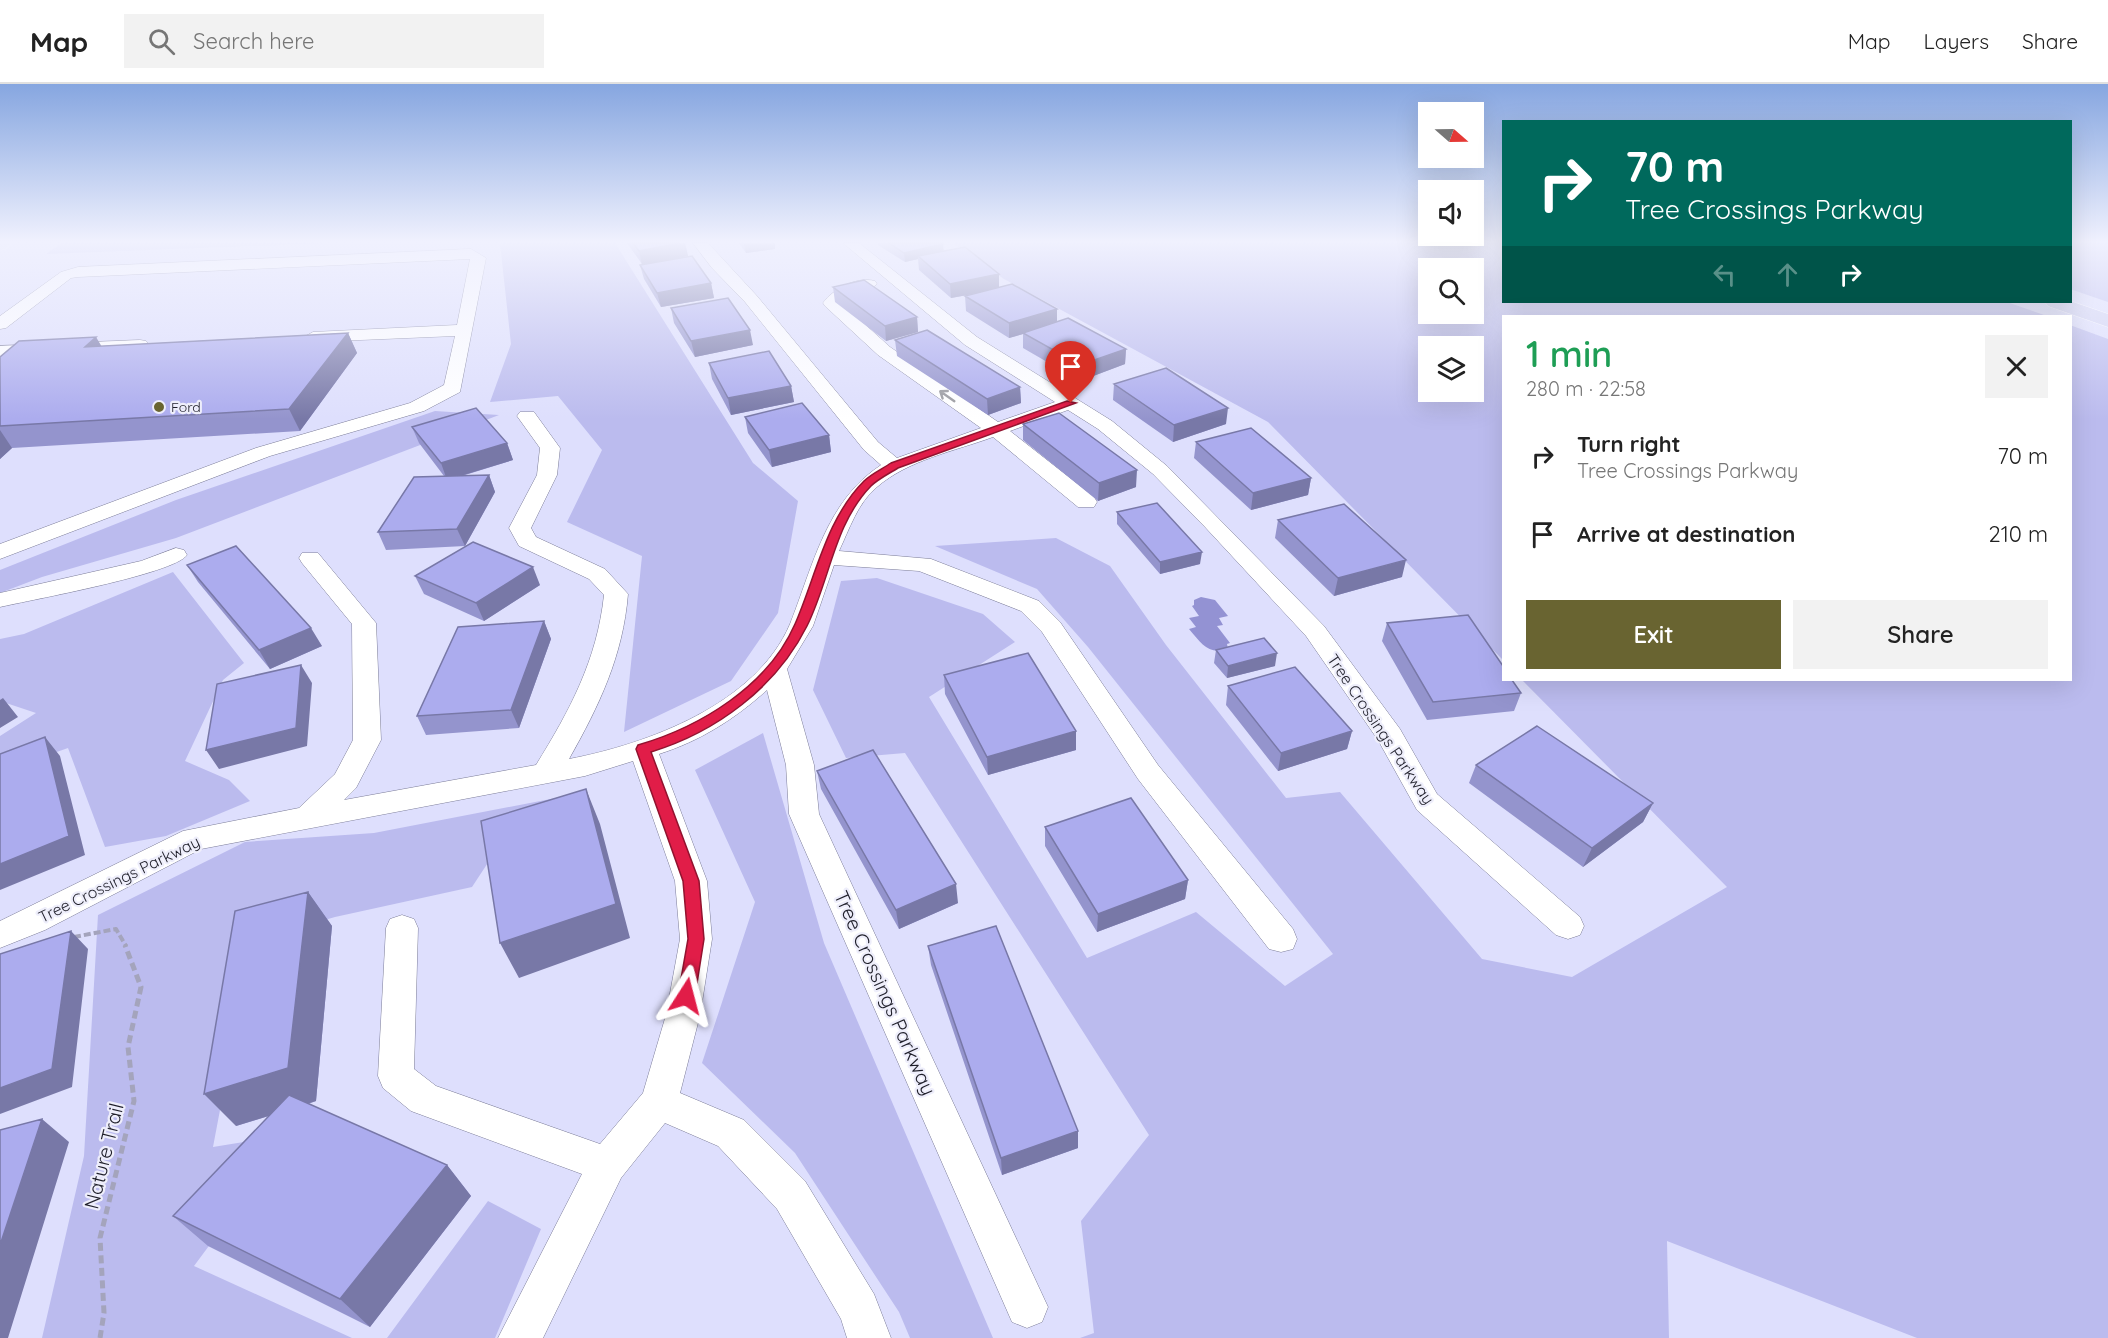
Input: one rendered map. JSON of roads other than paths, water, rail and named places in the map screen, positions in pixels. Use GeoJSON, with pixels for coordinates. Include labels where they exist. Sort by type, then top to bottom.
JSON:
{"type":"FeatureCollection","features":[{"type":"Feature","properties":{"kind":"highway"},"geometry":{"type":"LineString","coordinates":[[2058,303],[2108,321]]}},
{"type":"Feature","properties":{"kind":"street"},"geometry":{"type":"LineString","coordinates":[[0,324],[30,302]]}},
{"type":"Feature","properties":{"kind":"street"},"geometry":{"type":"LineString","coordinates":[[0,552],[263,452],[417,407],[437,399],[453,388],[470,302]]}},
{"type":"Feature","properties":{"kind":"street"},"geometry":{"type":"LineString","coordinates":[[753,302],[871,446],[894,466]]}},
{"type":"Feature","properties":{"kind":"street"},"geometry":{"type":"LineString","coordinates":[[832,302],[884,351],[995,429],[1086,502]]}},
{"type":"Feature","properties":{"kind":"street","name":"Tree Crossings Parkway"},"geometry":{"type":"LineString","coordinates":[[921,302],[971,341],[1105,425],[1142,455],[1213,522],[1315,631],[1390,736],[1427,802],[1568,926]]}},
{"type":"Feature","properties":{"kind":"street"},"geometry":{"type":"LineString","coordinates":[[300,338],[464,330]]}},
{"type":"Feature","properties":{"kind":"street"},"geometry":{"type":"LineString","coordinates":[[0,351],[159,344]]}},
{"type":"Feature","properties":{"kind":"street","name":"Tree Crossings Parkway"},"geometry":{"type":"LineString","coordinates":[[0,935],[34,921],[194,839],[585,766],[675,739],[732,707],[774,669],[801,626],[825,558],[846,512],[868,483],[894,466],[1071,403]]}},
{"type":"Feature","properties":{"kind":"street"},"geometry":{"type":"LineString","coordinates":[[527,416],[550,448],[547,475],[520,528],[527,541],[597,574],[616,594],[613,628],[585,708],[546,773]]}},
{"type":"Feature","properties":{"kind":"street"},"geometry":{"type":"LineString","coordinates":[[0,600],[148,566],[176,555]]}},
{"type":"Feature","properties":{"kind":"street"},"geometry":{"type":"LineString","coordinates":[[310,558],[364,623],[367,740],[346,781],[310,816]]}},
{"type":"Feature","properties":{"kind":"street"},"geometry":{"type":"LineString","coordinates":[[825,558],[923,564],[1030,606],[1051,627],[1148,772],[1281,939]]}},
{"type":"Feature","properties":{"kind":"street","name":"Tree Crossings Parkway"},"geometry":{"type":"LineString","coordinates":[[774,669],[800,765],[804,814],[1027,1307]]}},
{"type":"Feature","properties":{"kind":"street"},"geometry":{"type":"LineString","coordinates":[[519,1338],[607,1165],[659,1102],[683,1015],[696,939],[691,881],[643,749]]}},
{"type":"Feature","properties":{"kind":"street"},"geometry":{"type":"LineString","coordinates":[[402,928],[396,1076],[424,1099],[607,1165]]}},
{"type":"Feature","properties":{"kind":"street"},"geometry":{"type":"LineString","coordinates":[[659,1102],[731,1133],[791,1195],[859,1309],[869,1338]]}},
{"type":"Feature","properties":{"kind":"place","name":"Ford"},"geometry":{"type":"Point","coordinates":[159,407]}}]}
